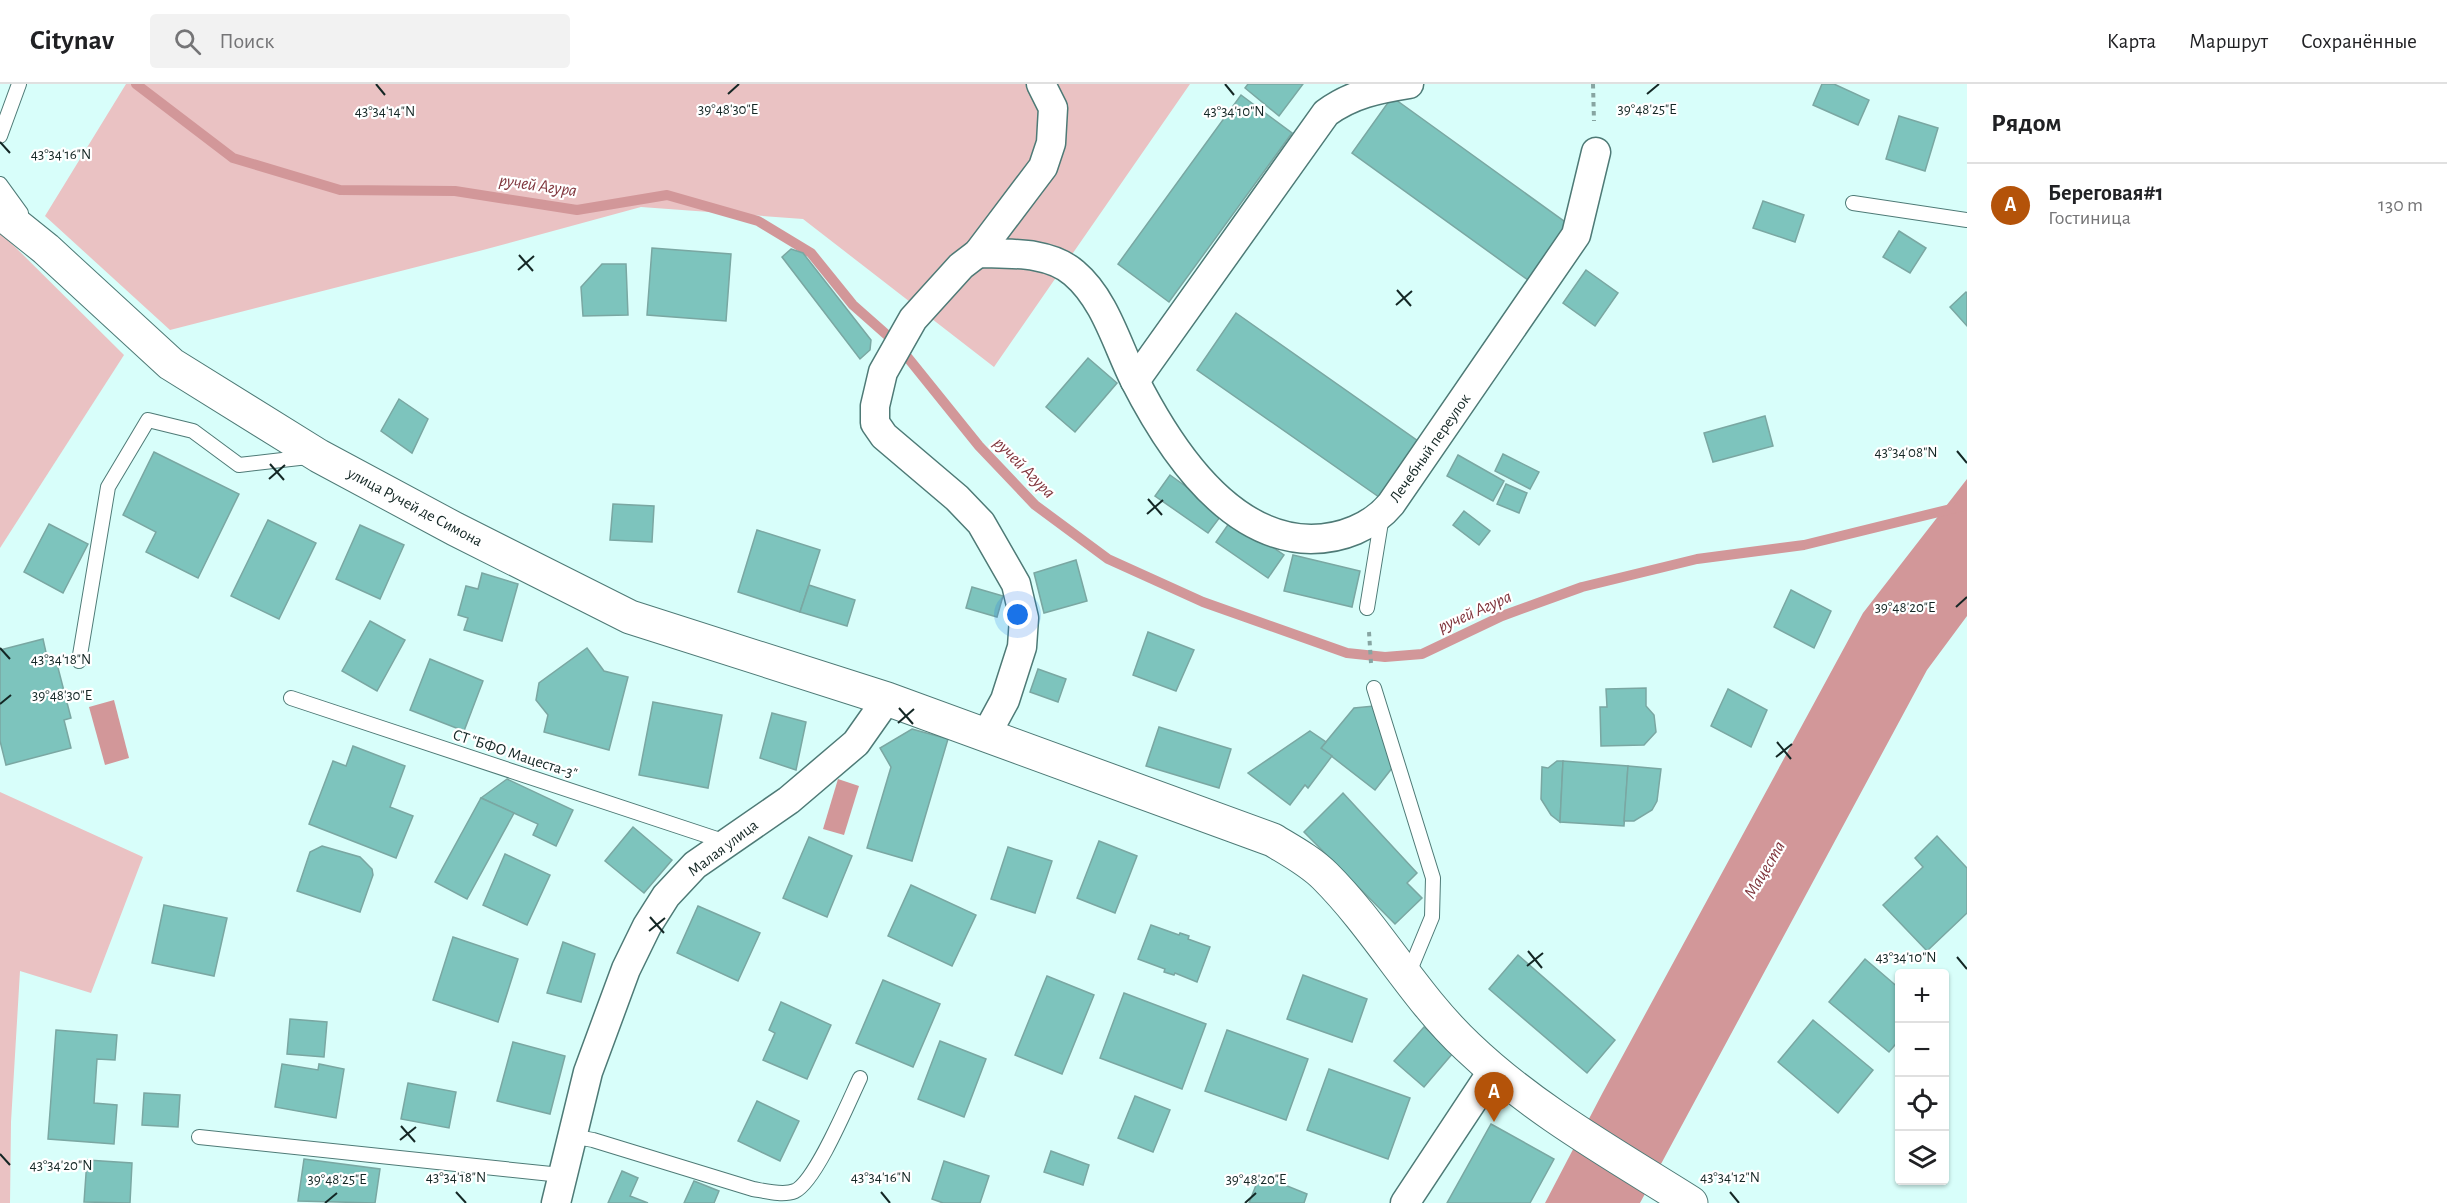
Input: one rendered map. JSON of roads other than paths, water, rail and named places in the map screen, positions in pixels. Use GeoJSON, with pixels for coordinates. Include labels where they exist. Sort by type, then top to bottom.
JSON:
{"type":"FeatureCollection","features":[{"type":"Feature","properties":{"kind":"street"},"geometry":{"type":"LineString","coordinates":[[986,735],[1005,699],[1022,647],[1024,618],[1016,584],[981,523],[957,498],[884,436],[875,423],[875,406],[883,372],[913,319],[961,266],[978,253],[1043,167],[1051,143],[1053,108],[1041,84]]}},
{"type":"Feature","properties":{"kind":"street"},"geometry":{"type":"LineString","coordinates":[[1135,381],[1326,113],[1344,100],[1372,90],[1409,84]]}},
{"type":"Feature","properties":{"kind":"street","name":"Лечебный переулок"},"geometry":{"type":"LineString","coordinates":[[978,253],[1039,257],[1058,263],[1074,273],[1100,306],[1135,381],[1178,452],[1208,488],[1233,510],[1268,531],[1295,539],[1330,539],[1361,528],[1382,516],[1576,235],[1596,152]]}},
{"type":"Feature","properties":{"kind":"street","name":"улица Ручей де Симона"},"geometry":{"type":"LineString","coordinates":[[0,212],[46,249],[171,364],[319,456],[455,529],[630,617],[887,699],[1273,840],[1299,855],[1325,876],[1466,1046],[1493,1070],[1563,1121],[1691,1203]]}},
{"type":"Feature","properties":{"kind":"street","name":"Малая улица"},"geometry":{"type":"LineString","coordinates":[[556,1203],[588,1072],[626,969],[647,926],[666,896],[695,865],[789,800],[856,743],[887,699]]}},
{"type":"Feature","properties":{"kind":"street"},"geometry":{"type":"LineString","coordinates":[[1405,1203],[1493,1070]]}},
{"type":"Feature","properties":{"kind":"lane"},"geometry":{"type":"LineString","coordinates":[[0,136],[20,84]]}},
{"type":"Feature","properties":{"kind":"lane"},"geometry":{"type":"LineString","coordinates":[[0,184],[46,249]]}},
{"type":"Feature","properties":{"kind":"lane"},"geometry":{"type":"LineString","coordinates":[[1853,203],[1967,220]]}},
{"type":"Feature","properties":{"kind":"lane"},"geometry":{"type":"LineString","coordinates":[[80,661],[108,487],[148,420],[193,431],[239,465],[319,456]]}},
{"type":"Feature","properties":{"kind":"lane"},"geometry":{"type":"LineString","coordinates":[[1366,608],[1382,516]]}},
{"type":"Feature","properties":{"kind":"lane"},"geometry":{"type":"LineString","coordinates":[[1374,688],[1433,878],[1432,917],[1407,976]]}},
{"type":"Feature","properties":{"kind":"lane","name":"СТ \"БФО Мацеста-3\""},"geometry":{"type":"LineString","coordinates":[[291,698],[728,842]]}},
{"type":"Feature","properties":{"kind":"lane"},"geometry":{"type":"LineString","coordinates":[[572,1136],[593,1140],[753,1189],[794,1192],[806,1182],[820,1159],[860,1078]]}},
{"type":"Feature","properties":{"kind":"lane"},"geometry":{"type":"LineString","coordinates":[[199,1137],[561,1175]]}},
{"type":"Feature","properties":{"kind":"water","name":"Мацеста"},"geometry":{"type":"Polygon","coordinates":[[[1967,479],[1967,616],[1927,670],[1640,1203],[1545,1203],[1863,613],[1967,479]]]}},
{"type":"Feature","properties":{"kind":"water"},"geometry":{"type":"Polygon","coordinates":[[[114,700],[129,758],[105,765],[89,707],[114,700]]]}},
{"type":"Feature","properties":{"kind":"water"},"geometry":{"type":"Polygon","coordinates":[[[838,779],[859,786],[844,835],[823,829],[838,779]]]}},
{"type":"Feature","properties":{"kind":"waterway","name":"ручей Агура"},"geometry":{"type":"LineString","coordinates":[[136,84],[233,158],[340,190],[455,191],[577,210],[667,195],[758,221],[811,253],[853,305],[896,343],[979,446],[1035,505],[1108,559],[1203,602],[1347,653],[1385,657],[1422,654],[1502,616],[1582,587],[1697,559],[1804,545],[1967,505]]}},
{"type":"Feature","properties":{"kind":"place","name":"Береговая#1"},"geometry":{"type":"Point","coordinates":[1494,1122]}}]}
